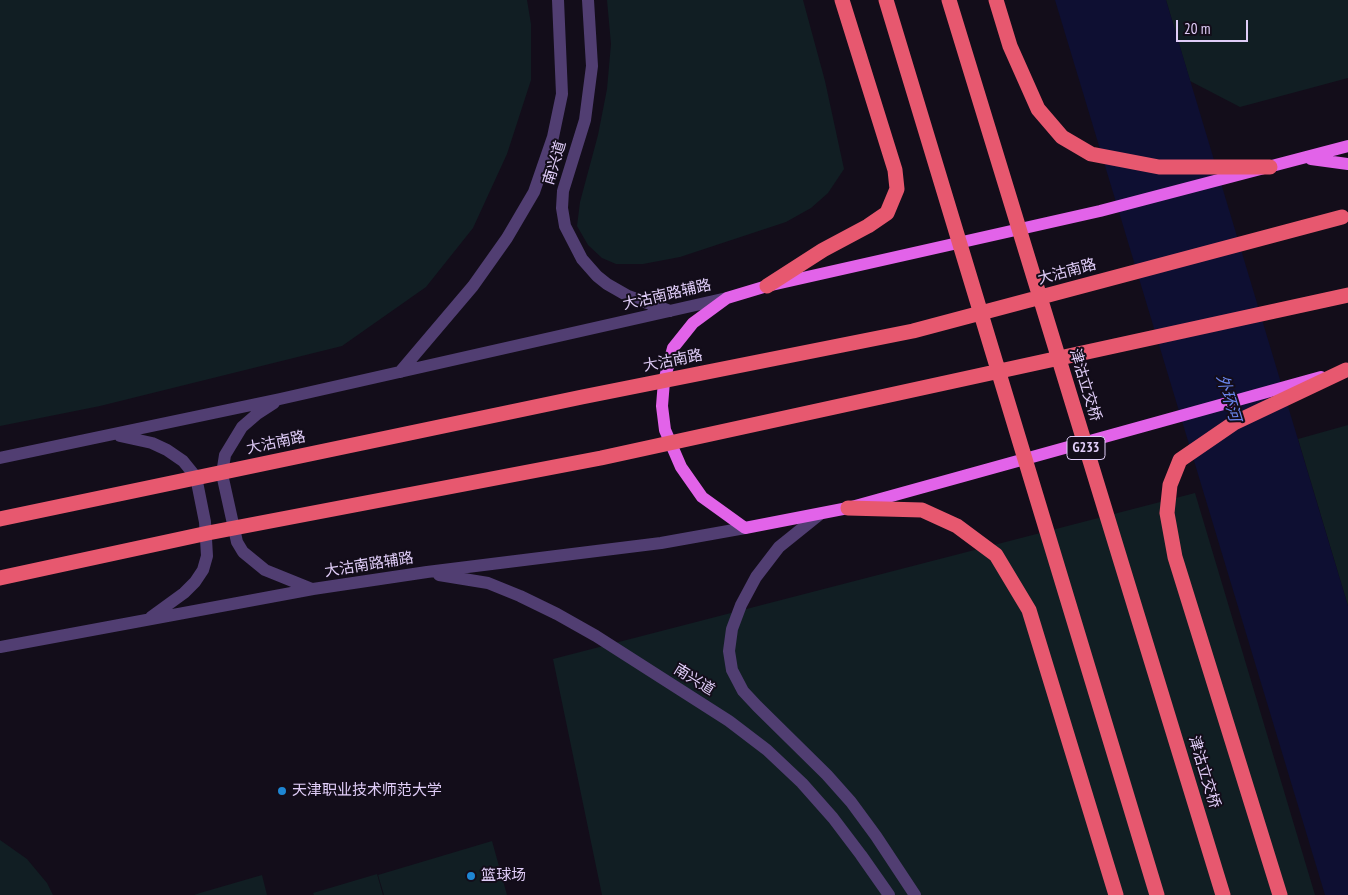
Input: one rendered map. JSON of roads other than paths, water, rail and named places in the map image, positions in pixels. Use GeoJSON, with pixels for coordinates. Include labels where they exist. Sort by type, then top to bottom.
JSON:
{"type":"FeatureCollection","features":[{"type":"Feature","properties":{"kind":"highway"},"geometry":{"type":"LineString","coordinates":[[767,286],[823,250],[868,226],[886,213],[896,189],[895,170],[842,0]]}},
{"type":"Feature","properties":{"kind":"highway"},"geometry":{"type":"LineString","coordinates":[[886,0],[1157,895]]}},
{"type":"Feature","properties":{"kind":"highway","name":"津沽立交桥"},"geometry":{"type":"LineString","coordinates":[[949,0],[1223,895]]}},
{"type":"Feature","properties":{"kind":"highway"},"geometry":{"type":"LineString","coordinates":[[996,0],[1010,46],[1038,109],[1062,136],[1091,154],[1158,167],[1270,167]]}},
{"type":"Feature","properties":{"kind":"highway","name":"大沽南路"},"geometry":{"type":"LineString","coordinates":[[0,519],[572,399],[913,331],[1348,216]]}},
{"type":"Feature","properties":{"kind":"highway"},"geometry":{"type":"LineString","coordinates":[[0,578],[208,532],[601,458],[1348,295]]}},
{"type":"Feature","properties":{"kind":"highway"},"geometry":{"type":"LineString","coordinates":[[1280,895],[1175,557],[1167,513],[1170,486],[1180,460],[1234,423],[1347,370]]}},
{"type":"Feature","properties":{"kind":"highway"},"geometry":{"type":"LineString","coordinates":[[848,508],[922,510],[957,526],[996,555],[1029,610],[1116,895]]}},
{"type":"Feature","properties":{"kind":"main road"},"geometry":{"type":"LineString","coordinates":[[1347,370],[848,508],[745,528],[702,497],[681,467],[665,430],[662,406],[664,381],[673,348],[693,323],[727,298],[767,286],[1100,211],[1348,146]]}},
{"type":"Feature","properties":{"kind":"main road"},"geometry":{"type":"LineString","coordinates":[[1304,158],[1348,164]]}},
{"type":"Feature","properties":{"kind":"street"},"geometry":{"type":"LineString","coordinates":[[400,372],[473,286],[507,238],[534,192],[553,137],[562,94],[558,0]]}},
{"type":"Feature","properties":{"kind":"street","name":"南兴道"},"geometry":{"type":"LineString","coordinates":[[588,0],[592,66],[586,120],[562,190],[565,226],[582,259],[597,276],[628,296],[670,312]]}},
{"type":"Feature","properties":{"kind":"street","name":"大沽南路辅路"},"geometry":{"type":"LineString","coordinates":[[0,458],[280,399],[727,298]]}},
{"type":"Feature","properties":{"kind":"street"},"geometry":{"type":"LineString","coordinates":[[280,399],[257,414],[242,427],[225,456],[222,474],[237,542],[243,552],[265,570],[313,589]]}},
{"type":"Feature","properties":{"kind":"street"},"geometry":{"type":"LineString","coordinates":[[112,435],[152,443],[167,450],[182,461],[196,477],[205,522],[207,556],[204,570],[184,593],[148,620]]}},
{"type":"Feature","properties":{"kind":"street","name":"南兴道"},"geometry":{"type":"LineString","coordinates":[[820,514],[779,547],[756,577],[741,605],[732,629],[729,651],[732,670],[743,691],[828,775],[851,802],[915,895]]}},
{"type":"Feature","properties":{"kind":"street","name":"大沽南路辅路"},"geometry":{"type":"LineString","coordinates":[[0,647],[313,589],[427,572],[661,543],[745,528]]}},
{"type":"Feature","properties":{"kind":"street","name":"南兴道"},"geometry":{"type":"LineString","coordinates":[[427,572],[488,584],[520,596],[558,614],[596,636],[729,721],[767,750],[802,783],[833,818],[889,895]]}},
{"type":"Feature","properties":{"kind":"water","name":"外环河"},"geometry":{"type":"Polygon","coordinates":[[[1055,0],[1166,0],[1348,606],[1348,895],[1325,895],[1055,0]]]}},
{"type":"Feature","properties":{"kind":"place","name":"天津职业技术师范大学"},"geometry":{"type":"Point","coordinates":[282,791]}},
{"type":"Feature","properties":{"kind":"place","name":"篮球场"},"geometry":{"type":"Point","coordinates":[471,876]}}]}
